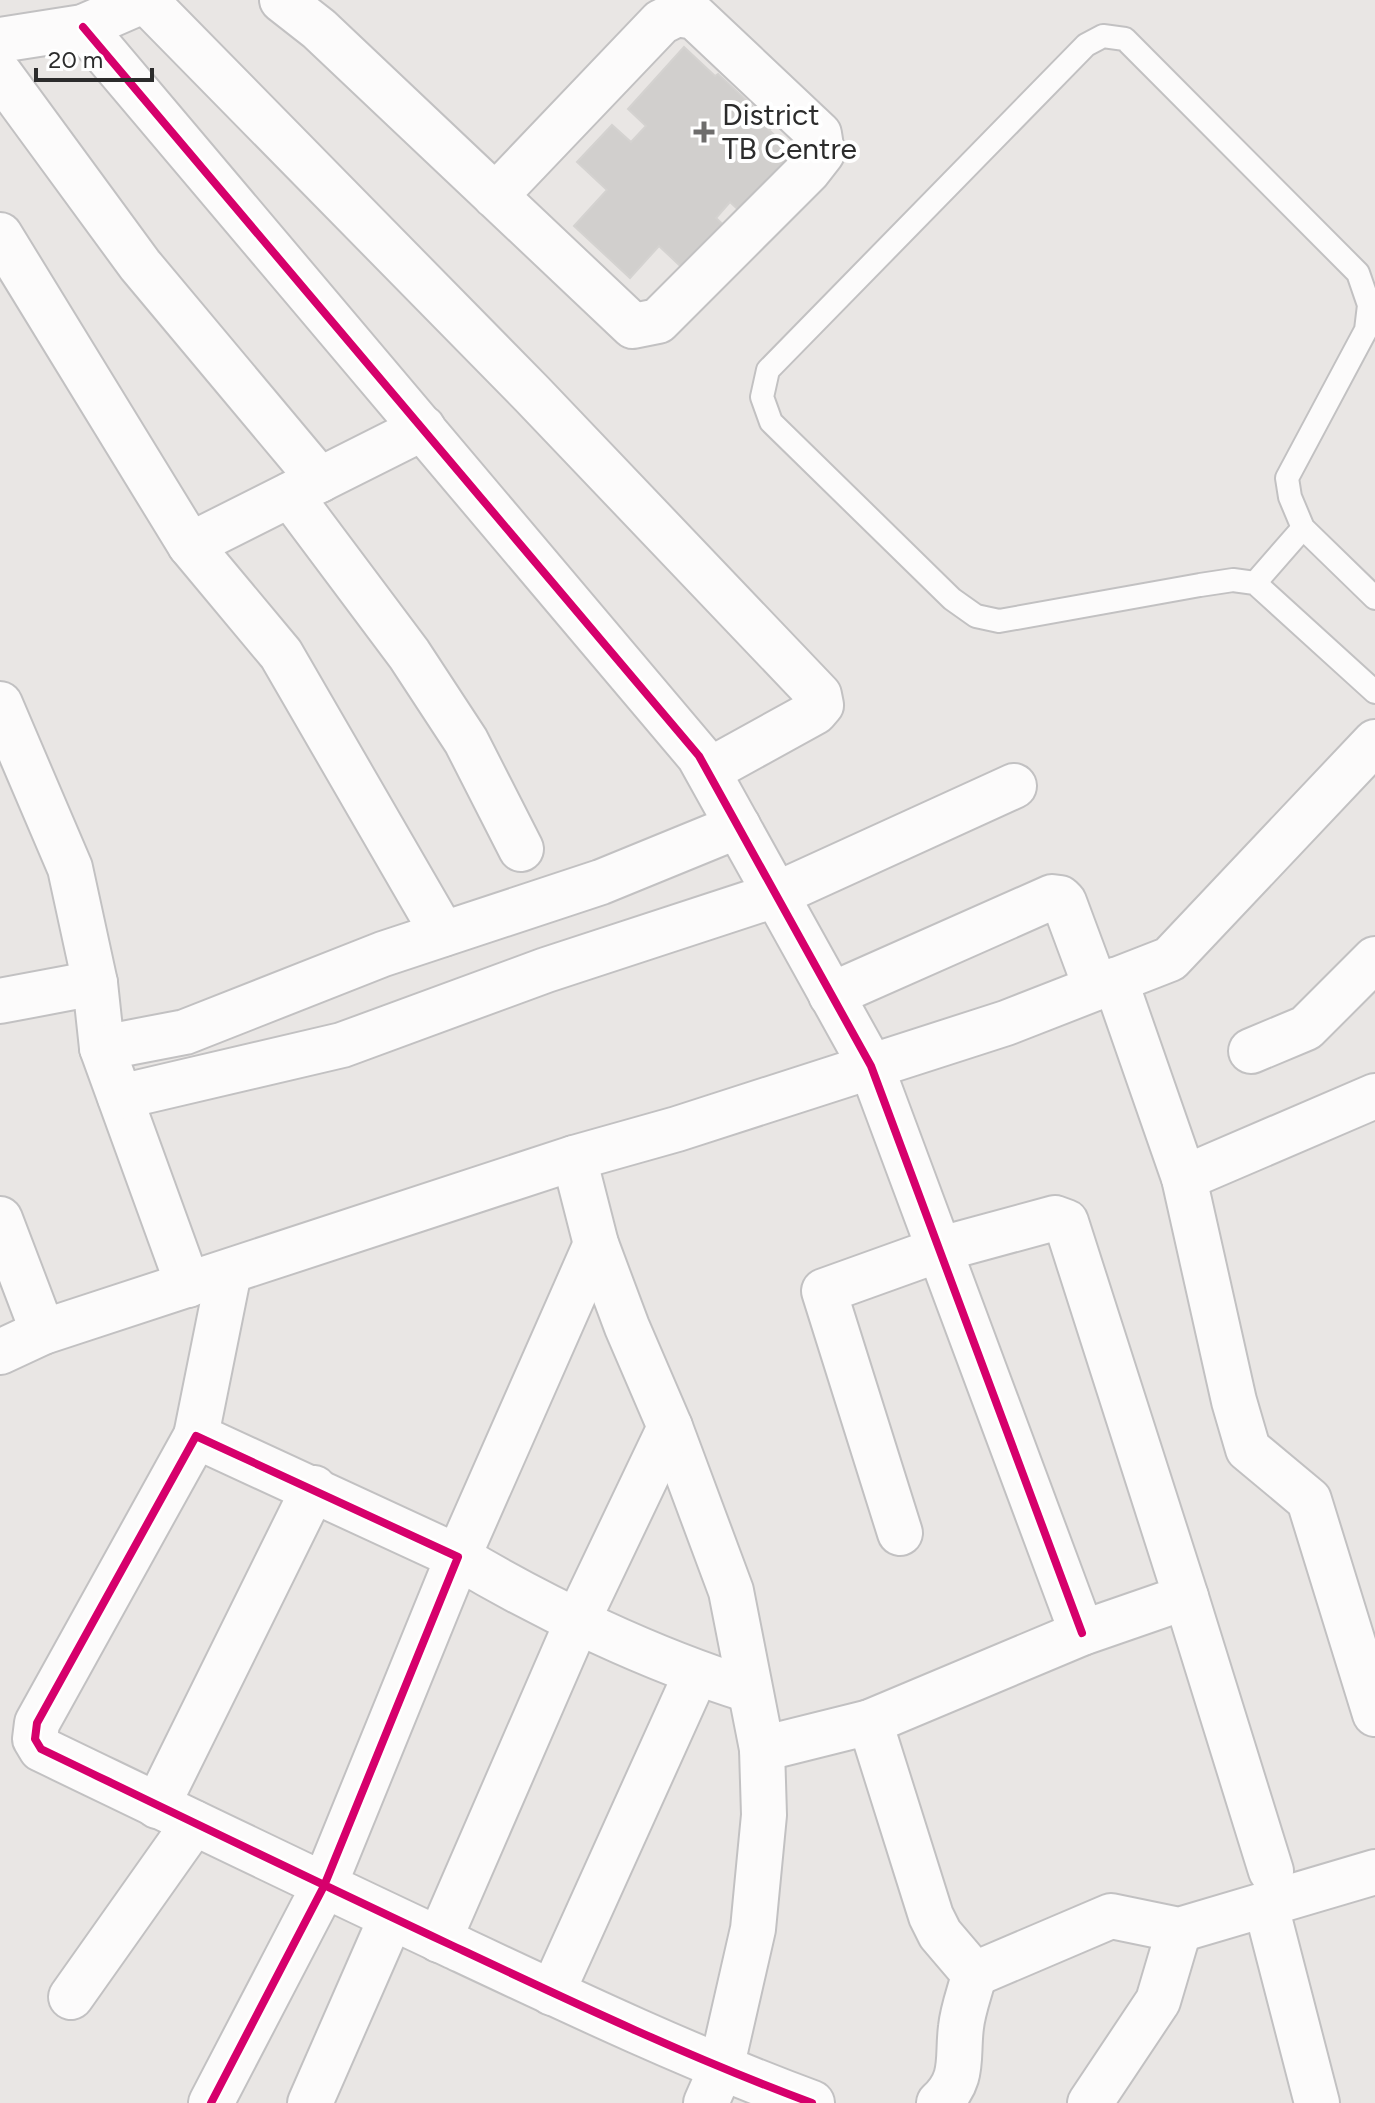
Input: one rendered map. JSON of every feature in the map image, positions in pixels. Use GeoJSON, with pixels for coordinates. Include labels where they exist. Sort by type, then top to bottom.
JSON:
{"type":"FeatureCollection","features":[{"type":"Feature","properties":{"kind":"street"},"geometry":{"type":"LineString","coordinates":[[0,40],[83,27],[145,0],[532,394],[819,695],[821,705],[815,712],[708,771]]}},
{"type":"Feature","properties":{"kind":"street"},"geometry":{"type":"LineString","coordinates":[[282,0],[319,29],[495,196],[633,326],[658,321],[808,171],[822,153],[819,134],[695,17],[677,14],[661,22],[495,196]]}},
{"type":"Feature","properties":{"kind":"street"},"geometry":{"type":"LineString","coordinates":[[83,27],[699,756],[871,1066],[1082,1633]]}},
{"type":"Feature","properties":{"kind":"street"},"geometry":{"type":"LineString","coordinates":[[0,74],[305,487],[466,741],[521,849]]}},
{"type":"Feature","properties":{"kind":"street"},"geometry":{"type":"LineString","coordinates":[[0,235],[190,545],[281,654],[443,934]]}},
{"type":"Feature","properties":{"kind":"street"},"geometry":{"type":"LineString","coordinates":[[190,545],[423,428]]}},
{"type":"Feature","properties":{"kind":"street"},"geometry":{"type":"LineString","coordinates":[[0,704],[70,868],[95,983],[102,1048],[188,1285]]}},
{"type":"Feature","properties":{"kind":"street"},"geometry":{"type":"LineString","coordinates":[[0,1352],[43,1332],[574,1158],[677,1129],[1006,1023],[1170,959],[1375,742]]}},
{"type":"Feature","properties":{"kind":"street"},"geometry":{"type":"LineString","coordinates":[[120,1097],[342,1045],[546,970],[775,895],[1014,786]]}},
{"type":"Feature","properties":{"kind":"street"},"geometry":{"type":"LineString","coordinates":[[102,1048],[185,1032],[383,954],[601,882],[738,826]]}},
{"type":"Feature","properties":{"kind":"street"},"geometry":{"type":"LineString","coordinates":[[831,995],[1052,897],[1064,902],[1106,984],[1184,1178],[1234,1401],[1248,1449],[1309,1500],[1375,1714]]}},
{"type":"Feature","properties":{"kind":"street"},"geometry":{"type":"LineString","coordinates":[[1251,1051],[1306,1028],[1375,959]]}},
{"type":"Feature","properties":{"kind":"street"},"geometry":{"type":"LineString","coordinates":[[0,1001],[95,983]]}},
{"type":"Feature","properties":{"kind":"street"},"geometry":{"type":"LineString","coordinates":[[1184,1178],[1375,1096]]}},
{"type":"Feature","properties":{"kind":"street"},"geometry":{"type":"LineString","coordinates":[[574,1158],[596,1244],[670,1427],[731,1591],[762,1749],[764,1815],[753,1929],[714,2086]]}},
{"type":"Feature","properties":{"kind":"street"},"geometry":{"type":"LineString","coordinates":[[900,1533],[824,1291],[941,1249],[1055,1218],[1066,1222],[1186,1597],[1269,1889],[1317,2103]]}},
{"type":"Feature","properties":{"kind":"street"},"geometry":{"type":"LineString","coordinates":[[0,1219],[43,1332]]}},
{"type":"Feature","properties":{"kind":"street"},"geometry":{"type":"LineString","coordinates":[[211,2103],[324,1886],[458,1557],[596,1244]]}},
{"type":"Feature","properties":{"kind":"street"},"geometry":{"type":"LineString","coordinates":[[229,1272],[196,1436],[37,1723],[35,1739],[41,1749],[552,1993],[714,2086],[812,2103]]}},
{"type":"Feature","properties":{"kind":"street"},"geometry":{"type":"LineString","coordinates":[[439,1940],[578,1620],[670,1427]]}},
{"type":"Feature","properties":{"kind":"street"},"geometry":{"type":"LineString","coordinates":[[196,1436],[458,1557],[502,1583],[578,1620],[696,1674],[749,1690]]}},
{"type":"Feature","properties":{"kind":"street"},"geometry":{"type":"LineString","coordinates":[[71,1997],[176,1814],[314,1488]]}},
{"type":"Feature","properties":{"kind":"street"},"geometry":{"type":"LineString","coordinates":[[762,1749],[870,1722],[1082,1633],[1186,1597]]}},
{"type":"Feature","properties":{"kind":"street"},"geometry":{"type":"LineString","coordinates":[[552,1993],[696,1674]]}},
{"type":"Feature","properties":{"kind":"street"},"geometry":{"type":"LineString","coordinates":[[870,1722],[931,1916],[940,1934],[975,1971],[982,1971],[1111,1916],[1179,1930],[1269,1889],[1375,1872]]}},
{"type":"Feature","properties":{"kind":"street"},"geometry":{"type":"LineString","coordinates":[[310,2103],[391,1918]]}},
{"type":"Feature","properties":{"kind":"street"},"geometry":{"type":"LineString","coordinates":[[1090,2103],[1158,2001],[1179,1930]]}},
{"type":"Feature","properties":{"kind":"street"},"geometry":{"type":"LineString","coordinates":[[939,2103],[948,2095],[959,2071],[961,2026],[975,1971]]}},
{"type":"Feature","properties":{"kind":"lane"},"geometry":{"type":"LineString","coordinates":[[1375,598],[1303,528],[1290,497],[1287,478],[1366,330],[1369,305],[1358,273],[1125,39],[1103,36],[1086,45],[768,370],[762,397],[771,422],[952,599],[976,616],[999,621],[1233,580],[1255,583],[1375,692]]}},
{"type":"Feature","properties":{"kind":"lane"},"geometry":{"type":"LineString","coordinates":[[1255,583],[1303,528]]}},
{"type":"Feature","properties":{"kind":"building"},"geometry":{"type":"Polygon","coordinates":[[[684,47],[774,126],[769,130],[800,159],[746,217],[730,202],[716,218],[732,233],[692,277],[659,246],[630,278],[574,226],[607,190],[577,162],[612,125],[631,142],[646,126],[628,109],[684,47]]]}},
{"type":"Feature","properties":{"kind":"cycle path"},"geometry":{"type":"LineString","coordinates":[[83,27],[699,756],[871,1066],[1082,1633]]}},
{"type":"Feature","properties":{"kind":"cycle path"},"geometry":{"type":"LineString","coordinates":[[211,2103],[324,1886],[458,1557],[196,1436],[37,1723],[35,1739],[41,1749],[297,1872],[348,1897],[585,2007],[675,2048],[812,2103]]}},
{"type":"Feature","properties":{"kind":"place","name":"District TB Centre"},"geometry":{"type":"Point","coordinates":[704,132]}}]}
